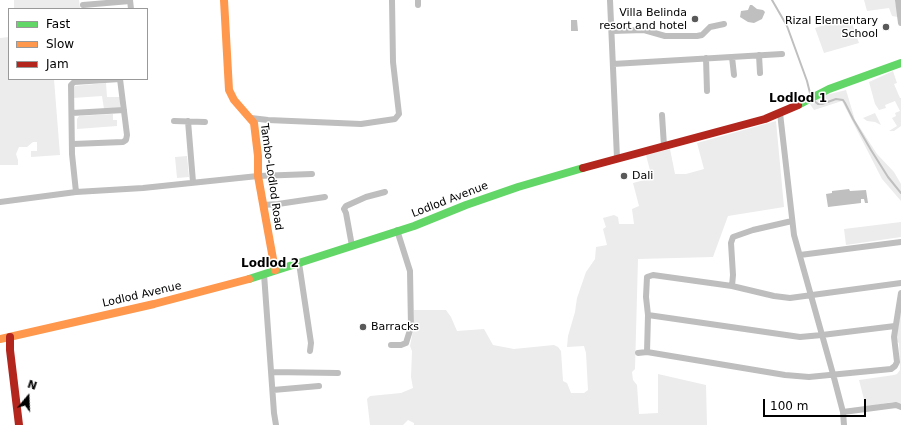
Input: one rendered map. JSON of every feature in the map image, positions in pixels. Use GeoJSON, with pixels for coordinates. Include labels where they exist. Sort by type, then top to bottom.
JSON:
{"type":"FeatureCollection","features":[{"type":"Feature","properties":{"kind":"main road","name":"Tambo-Lodlod Road"},"geometry":{"type":"LineString","coordinates":[[224,0],[229,90],[234,100],[254,123],[257,144],[258,176],[275,270]]}},
{"type":"Feature","properties":{"kind":"main road","name":"Lodlod Avenue"},"geometry":{"type":"LineString","coordinates":[[0,339],[154,304],[264,274],[397,230],[414,226],[466,205],[518,187],[617,158],[748,124],[780,113],[828,89],[849,83],[901,63]]}},
{"type":"Feature","properties":{"kind":"main road"},"geometry":{"type":"LineString","coordinates":[[10,337],[18,425]]}},
{"type":"Feature","properties":{"kind":"street"},"geometry":{"type":"LineString","coordinates":[[251,118],[361,124],[395,119],[399,114],[393,62],[392,0]]}},
{"type":"Feature","properties":{"kind":"street"},"geometry":{"type":"LineString","coordinates":[[610,0],[617,158]]}},
{"type":"Feature","properties":{"kind":"street"},"geometry":{"type":"LineString","coordinates":[[898,0],[901,23]]}},
{"type":"Feature","properties":{"kind":"street"},"geometry":{"type":"LineString","coordinates":[[83,5],[112,6],[130,1]]}},
{"type":"Feature","properties":{"kind":"street"},"geometry":{"type":"LineString","coordinates":[[612,31],[644,30],[665,36],[697,36],[703,34],[710,28],[724,24]]}},
{"type":"Feature","properties":{"kind":"street"},"geometry":{"type":"LineString","coordinates":[[613,64],[782,54]]}},
{"type":"Feature","properties":{"kind":"street"},"geometry":{"type":"LineString","coordinates":[[759,55],[760,73]]}},
{"type":"Feature","properties":{"kind":"street"},"geometry":{"type":"LineString","coordinates":[[732,57],[734,76]]}},
{"type":"Feature","properties":{"kind":"street"},"geometry":{"type":"LineString","coordinates":[[706,58],[707,91]]}},
{"type":"Feature","properties":{"kind":"street"},"geometry":{"type":"LineString","coordinates":[[76,192],[72,154],[73,144],[70,87],[71,83],[89,80]]}},
{"type":"Feature","properties":{"kind":"street"},"geometry":{"type":"LineString","coordinates":[[73,144],[126,141],[127,136],[120,80]]}},
{"type":"Feature","properties":{"kind":"street"},"geometry":{"type":"LineString","coordinates":[[72,113],[124,110]]}},
{"type":"Feature","properties":{"kind":"street"},"geometry":{"type":"LineString","coordinates":[[780,113],[792,221],[843,412],[844,425]]}},
{"type":"Feature","properties":{"kind":"street"},"geometry":{"type":"LineString","coordinates":[[662,115],[664,146]]}},
{"type":"Feature","properties":{"kind":"street"},"geometry":{"type":"LineString","coordinates":[[174,121],[205,122]]}},
{"type":"Feature","properties":{"kind":"street"},"geometry":{"type":"LineString","coordinates":[[188,121],[193,182]]}},
{"type":"Feature","properties":{"kind":"street"},"geometry":{"type":"LineString","coordinates":[[0,202],[76,192],[143,188],[258,176],[312,174]]}},
{"type":"Feature","properties":{"kind":"street"},"geometry":{"type":"LineString","coordinates":[[352,246],[344,209],[346,206],[366,197],[385,192]]}},
{"type":"Feature","properties":{"kind":"street"},"geometry":{"type":"LineString","coordinates":[[263,205],[325,198]]}},
{"type":"Feature","properties":{"kind":"street"},"geometry":{"type":"LineString","coordinates":[[732,286],[733,275],[731,243],[733,237],[753,230],[792,221]]}},
{"type":"Feature","properties":{"kind":"street"},"geometry":{"type":"LineString","coordinates":[[391,345],[401,345],[406,343],[411,327],[410,270],[397,230]]}},
{"type":"Feature","properties":{"kind":"street"},"geometry":{"type":"LineString","coordinates":[[800,254],[901,242]]}},
{"type":"Feature","properties":{"kind":"street"},"geometry":{"type":"LineString","coordinates":[[299,262],[310,351]]}},
{"type":"Feature","properties":{"kind":"street"},"geometry":{"type":"LineString","coordinates":[[264,274],[276,425]]}},
{"type":"Feature","properties":{"kind":"street"},"geometry":{"type":"LineString","coordinates":[[647,352],[647,277],[652,275],[732,286],[774,296],[790,298],[901,284]]}},
{"type":"Feature","properties":{"kind":"street"},"geometry":{"type":"LineString","coordinates":[[638,353],[647,352],[785,375],[809,377],[894,368],[897,362],[894,337],[895,326],[901,293]]}},
{"type":"Feature","properties":{"kind":"street"},"geometry":{"type":"LineString","coordinates":[[648,315],[800,337],[822,336],[895,326]]}},
{"type":"Feature","properties":{"kind":"street"},"geometry":{"type":"LineString","coordinates":[[272,372],[338,373]]}},
{"type":"Feature","properties":{"kind":"street"},"geometry":{"type":"LineString","coordinates":[[273,390],[319,386]]}},
{"type":"Feature","properties":{"kind":"street"},"geometry":{"type":"LineString","coordinates":[[843,412],[896,405],[901,407]]}},
{"type":"Feature","properties":{"kind":"shaded area"},"geometry":{"type":"Polygon","coordinates":[[[14,0],[79,0],[80,8],[14,8],[14,0]]]}},
{"type":"Feature","properties":{"kind":"shaded area"},"geometry":{"type":"Polygon","coordinates":[[[864,0],[895,0],[898,17],[892,16],[889,8],[867,11],[864,0]]]}},
{"type":"Feature","properties":{"kind":"shaded area"},"geometry":{"type":"Polygon","coordinates":[[[750,5],[765,12],[762,19],[754,23],[748,22],[740,17],[741,11],[748,10],[750,5]]]}},
{"type":"Feature","properties":{"kind":"shaded area"},"geometry":{"type":"Polygon","coordinates":[[[850,17],[859,43],[824,53],[815,28],[850,17]]]}},
{"type":"Feature","properties":{"kind":"shaded area"},"geometry":{"type":"Polygon","coordinates":[[[571,20],[577,20],[578,31],[571,31],[571,20]]]}},
{"type":"Feature","properties":{"kind":"shaded area"},"geometry":{"type":"Polygon","coordinates":[[[8,37],[8,80],[54,80],[60,155],[31,157],[31,151],[37,151],[37,142],[33,142],[27,147],[19,147],[16,154],[18,165],[0,165],[0,38],[8,37]]]}},
{"type":"Feature","properties":{"kind":"shaded area"},"geometry":{"type":"Polygon","coordinates":[[[893,71],[897,83],[894,84],[901,98],[901,126],[894,131],[889,131],[897,126],[892,118],[896,116],[895,113],[900,111],[895,101],[885,105],[886,108],[879,110],[875,104],[869,82],[893,71]]]}},
{"type":"Feature","properties":{"kind":"shaded area"},"geometry":{"type":"Polygon","coordinates":[[[106,83],[107,97],[120,97],[120,108],[104,109],[102,96],[73,98],[74,86],[106,83]]]}},
{"type":"Feature","properties":{"kind":"shaded area"},"geometry":{"type":"Polygon","coordinates":[[[846,90],[855,120],[877,154],[894,172],[901,184],[901,201],[882,179],[842,101],[814,110],[810,104],[826,95],[846,90]]]}},
{"type":"Feature","properties":{"kind":"shaded area"},"geometry":{"type":"Polygon","coordinates":[[[875,113],[881,125],[875,122],[867,121],[863,118],[875,113]]]}},
{"type":"Feature","properties":{"kind":"shaded area"},"geometry":{"type":"Polygon","coordinates":[[[113,114],[113,120],[117,120],[117,126],[77,129],[77,119],[79,116],[113,114]]]}},
{"type":"Feature","properties":{"kind":"shaded area"},"geometry":{"type":"Polygon","coordinates":[[[776,121],[784,207],[728,216],[713,257],[638,259],[635,369],[632,372],[633,380],[637,385],[639,414],[658,413],[658,374],[706,385],[707,425],[414,425],[414,423],[408,420],[403,425],[370,425],[367,399],[370,396],[401,393],[413,388],[411,377],[412,351],[410,346],[414,326],[414,310],[446,310],[457,331],[484,329],[493,345],[514,349],[554,345],[561,351],[563,381],[567,383],[571,393],[584,393],[588,390],[586,353],[584,346],[567,347],[568,336],[575,312],[577,298],[586,272],[595,259],[596,247],[607,245],[603,229],[606,227],[603,218],[614,215],[618,217],[619,224],[634,224],[632,209],[639,206],[633,183],[652,178],[646,155],[670,149],[675,174],[686,174],[704,169],[697,143],[776,121]]]}},
{"type":"Feature","properties":{"kind":"shaded area"},"geometry":{"type":"Polygon","coordinates":[[[187,156],[189,177],[177,178],[175,157],[187,156]]]}},
{"type":"Feature","properties":{"kind":"shaded area"},"geometry":{"type":"Polygon","coordinates":[[[849,189],[850,191],[866,190],[868,203],[865,203],[864,199],[861,199],[861,203],[828,207],[826,194],[832,193],[832,191],[849,189]]]}},
{"type":"Feature","properties":{"kind":"shaded area"},"geometry":{"type":"Polygon","coordinates":[[[901,222],[901,237],[846,245],[844,229],[901,222]]]}},
{"type":"Feature","properties":{"kind":"shaded area"},"geometry":{"type":"Polygon","coordinates":[[[901,309],[901,403],[892,402],[866,407],[859,380],[894,375],[900,370],[899,343],[896,341],[901,309]]]}},
{"type":"Feature","properties":{"kind":"waterway"},"geometry":{"type":"LineString","coordinates":[[772,0],[787,26],[807,81],[811,97]]}},
{"type":"Feature","properties":{"kind":"waterway"},"geometry":{"type":"LineString","coordinates":[[813,100],[818,104],[836,99],[843,100],[871,150],[888,177],[901,193]]}},
{"type":"Feature","properties":{"kind":"traffic: fast"},"geometry":{"type":"LineString","coordinates":[[798,105],[829,89],[901,63]]}},
{"type":"Feature","properties":{"kind":"traffic: fast"},"geometry":{"type":"LineString","coordinates":[[249,279],[414,226],[466,205],[518,187],[583,168]]}},
{"type":"Feature","properties":{"kind":"traffic: slow"},"geometry":{"type":"LineString","coordinates":[[224,0],[229,90],[234,100],[254,123],[258,156],[258,176],[275,270]]}},
{"type":"Feature","properties":{"kind":"traffic: slow"},"geometry":{"type":"LineString","coordinates":[[0,339],[154,304],[249,279]]}},
{"type":"Feature","properties":{"kind":"traffic: jam"},"geometry":{"type":"LineString","coordinates":[[583,168],[765,119],[798,105]]}},
{"type":"Feature","properties":{"kind":"traffic: jam"},"geometry":{"type":"LineString","coordinates":[[10,337],[10,350],[19,425]]}},
{"type":"Feature","properties":{"kind":"place","name":"Villa Belinda resort and hotel"},"geometry":{"type":"Point","coordinates":[695,19]}},
{"type":"Feature","properties":{"kind":"place","name":"Rizal Elementary School"},"geometry":{"type":"Point","coordinates":[886,27]}},
{"type":"Feature","properties":{"kind":"place","name":"Dali"},"geometry":{"type":"Point","coordinates":[624,176]}},
{"type":"Feature","properties":{"kind":"place","name":"Barracks"},"geometry":{"type":"Point","coordinates":[363,327]}},
{"type":"Feature","properties":{"kind":"district","name":"Lodlod 1"},"geometry":{"type":"Point","coordinates":[798,99]}},
{"type":"Feature","properties":{"kind":"district","name":"Lodlod 2"},"geometry":{"type":"Point","coordinates":[270,264]}}]}
